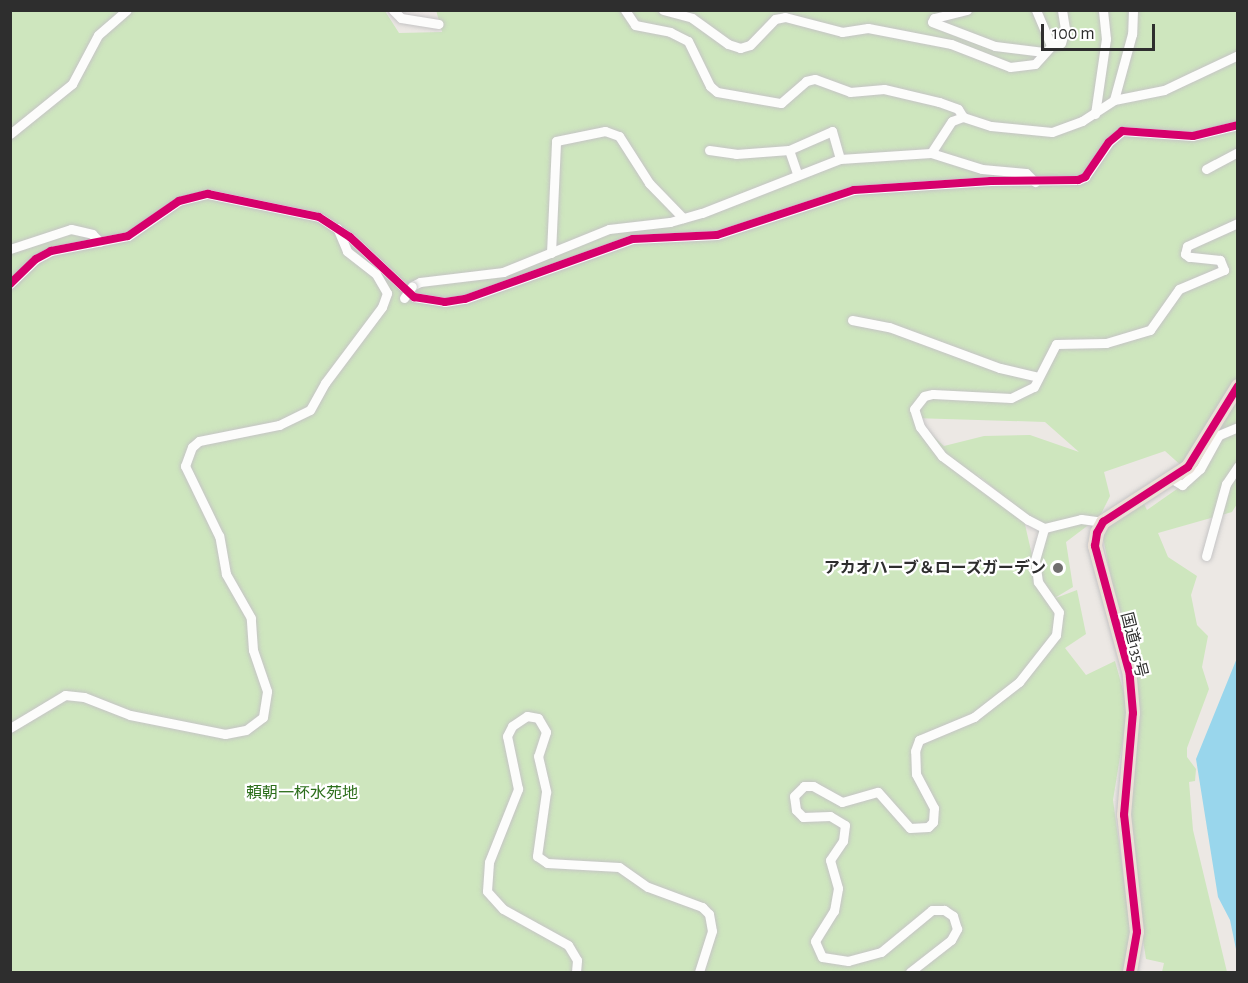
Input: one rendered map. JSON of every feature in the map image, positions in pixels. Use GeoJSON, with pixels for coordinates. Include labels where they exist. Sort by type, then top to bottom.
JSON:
{"type":"FeatureCollection","features":[{"type":"Feature","properties":{"kind":"highway"},"geometry":{"type":"LineString","coordinates":[[1103,522],[1172,480],[1188,467],[1238,386]]}},
{"type":"Feature","properties":{"kind":"highway","name":"国道135号"},"geometry":{"type":"LineString","coordinates":[[1103,522],[1095,546],[1130,675],[1133,713],[1124,793],[1137,932],[1131,972]]}},
{"type":"Feature","properties":{"kind":"street"},"geometry":{"type":"LineString","coordinates":[[10,134],[61,97],[72,84],[98,35],[127,10]]}},
{"type":"Feature","properties":{"kind":"street"},"geometry":{"type":"LineString","coordinates":[[393,10],[400,18],[439,24]]}},
{"type":"Feature","properties":{"kind":"street"},"geometry":{"type":"LineString","coordinates":[[625,10],[635,25],[670,32],[688,41],[710,86],[717,93],[781,103],[806,81],[815,79],[850,92],[884,89],[930,99],[958,110],[963,117],[991,126],[1052,132],[1095,114],[1114,100],[1164,90],[1238,55]]}},
{"type":"Feature","properties":{"kind":"street"},"geometry":{"type":"LineString","coordinates":[[663,10],[692,18],[728,44],[740,48],[750,45],[775,19],[785,17],[836,31],[868,28],[951,44],[1010,67],[1035,64],[1048,49]]}},
{"type":"Feature","properties":{"kind":"street"},"geometry":{"type":"LineString","coordinates":[[967,10],[934,18],[932,22],[995,46],[1048,49],[1058,45],[1064,36],[1062,10]]}},
{"type":"Feature","properties":{"kind":"street"},"geometry":{"type":"LineString","coordinates":[[1036,10],[1048,49]]}},
{"type":"Feature","properties":{"kind":"street"},"geometry":{"type":"LineString","coordinates":[[1095,114],[1106,39],[1103,10]]}},
{"type":"Feature","properties":{"kind":"street"},"geometry":{"type":"LineString","coordinates":[[1114,100],[1132,34],[1133,10]]}},
{"type":"Feature","properties":{"kind":"street"},"geometry":{"type":"LineString","coordinates":[[932,153],[952,121],[963,117]]}},
{"type":"Feature","properties":{"kind":"street"},"geometry":{"type":"LineString","coordinates":[[10,284],[36,259],[51,251],[128,236],[179,201],[208,194],[308,213],[337,228],[414,297],[445,302],[465,298],[612,244],[633,239],[717,235],[854,190],[1035,182],[1086,177],[1109,141],[1122,131],[1193,136],[1238,125]]}},
{"type":"Feature","properties":{"kind":"street"},"geometry":{"type":"LineString","coordinates":[[551,253],[556,141],[605,131],[619,136],[649,183],[683,218]]}},
{"type":"Feature","properties":{"kind":"street"},"geometry":{"type":"LineString","coordinates":[[709,150],[736,154],[789,150],[832,131],[840,159]]}},
{"type":"Feature","properties":{"kind":"street"},"geometry":{"type":"LineString","coordinates":[[789,150],[797,173]]}},
{"type":"Feature","properties":{"kind":"street"},"geometry":{"type":"LineString","coordinates":[[1206,169],[1238,152]]}},
{"type":"Feature","properties":{"kind":"street"},"geometry":{"type":"LineString","coordinates":[[404,298],[412,286],[420,282],[503,272],[609,229],[683,218],[797,173],[840,159],[932,153],[982,169],[1026,173],[1035,182]]}},
{"type":"Feature","properties":{"kind":"street"},"geometry":{"type":"LineString","coordinates":[[1103,522],[1081,519],[1044,528],[942,456],[915,417],[915,409],[924,396],[948,393],[1011,398],[1034,387],[1056,344],[1106,343],[1150,330],[1179,289],[1224,270],[1225,266],[1216,259],[1189,257],[1185,254],[1186,246],[1238,223]]}},
{"type":"Feature","properties":{"kind":"street"},"geometry":{"type":"LineString","coordinates":[[10,249],[71,228],[92,234],[100,242]]}},
{"type":"Feature","properties":{"kind":"street"},"geometry":{"type":"LineString","coordinates":[[10,728],[65,695],[84,697],[130,715],[225,734],[246,730],[263,717],[267,691],[253,650],[251,618],[226,574],[219,536],[185,466],[199,441],[279,425],[310,410],[325,383],[382,307],[387,293],[376,274],[347,251],[337,228]]}},
{"type":"Feature","properties":{"kind":"street"},"geometry":{"type":"LineString","coordinates":[[852,320],[879,324],[1000,368],[1038,377]]}},
{"type":"Feature","properties":{"kind":"street"},"geometry":{"type":"LineString","coordinates":[[1172,480],[1182,485],[1200,469],[1219,435],[1238,427]]}},
{"type":"Feature","properties":{"kind":"street"},"geometry":{"type":"LineString","coordinates":[[1206,556],[1226,484],[1238,466]]}},
{"type":"Feature","properties":{"kind":"street"},"geometry":{"type":"LineString","coordinates":[[910,972],[951,940],[957,929],[953,916],[944,910],[932,910],[881,952],[848,961],[822,957],[815,941],[834,911],[837,884],[830,861],[843,841],[845,825],[830,816],[803,817],[796,810],[794,796],[804,786],[813,786],[842,802],[879,792],[910,828],[928,827],[933,822],[934,808],[916,774],[915,751],[919,740],[974,717],[1019,682],[1056,635],[1059,612],[1038,582],[1035,560],[1044,528]]}},
{"type":"Feature","properties":{"kind":"street"},"geometry":{"type":"LineString","coordinates":[[576,972],[577,960],[568,945],[503,909],[487,891],[489,862],[518,789],[507,736],[512,726],[527,716],[538,718],[546,732],[538,763],[546,792],[537,856],[547,863],[619,867],[648,887],[702,907],[709,914],[712,931],[699,972]]}},
{"type":"Feature","properties":{"kind":"green space","name":"頼朝一杯水苑地"},"geometry":{"type":"Polygon","coordinates":[[[436,10],[1237,11],[1237,504],[1232,512],[1158,533],[1168,557],[1197,576],[1191,595],[1197,625],[1208,636],[1202,667],[1209,689],[1187,748],[1187,757],[1196,769],[1195,781],[1189,782],[1193,830],[1227,972],[1162,972],[1164,963],[1146,959],[1126,833],[1130,675],[1099,517],[1066,542],[1073,587],[1053,599],[1077,590],[1086,634],[1065,648],[1086,675],[1115,661],[1128,708],[1113,800],[1135,961],[1130,972],[11,972],[10,11],[385,11],[399,33],[442,32],[436,10]],[[913,418],[944,446],[984,436],[1030,435],[1079,452],[1045,422],[913,418]],[[1165,451],[1104,472],[1110,496],[1100,516],[1143,502],[1147,510],[1194,477],[1165,451]],[[973,471],[1023,516],[1038,581],[1038,525],[973,471]]]}},
{"type":"Feature","properties":{"kind":"water"},"geometry":{"type":"Polygon","coordinates":[[[1237,658],[1237,954],[1230,920],[1218,897],[1196,759],[1237,658]]]}},
{"type":"Feature","properties":{"kind":"cycle path"},"geometry":{"type":"LineString","coordinates":[[10,284],[36,259],[51,251],[128,236],[179,201],[208,194],[319,217],[350,237],[414,297],[445,302],[465,299],[633,239],[717,235],[854,190],[991,181],[1078,180],[1085,177],[1109,142],[1122,131],[1193,136],[1238,125]]}},
{"type":"Feature","properties":{"kind":"cycle path"},"geometry":{"type":"LineString","coordinates":[[1130,972],[1137,932],[1124,815],[1133,713],[1130,675],[1095,546],[1097,533],[1103,522],[1188,467],[1238,386]]}},
{"type":"Feature","properties":{"kind":"place","name":"アカオハーブ＆ローズガーデン"},"geometry":{"type":"Point","coordinates":[1058,568]}}]}
